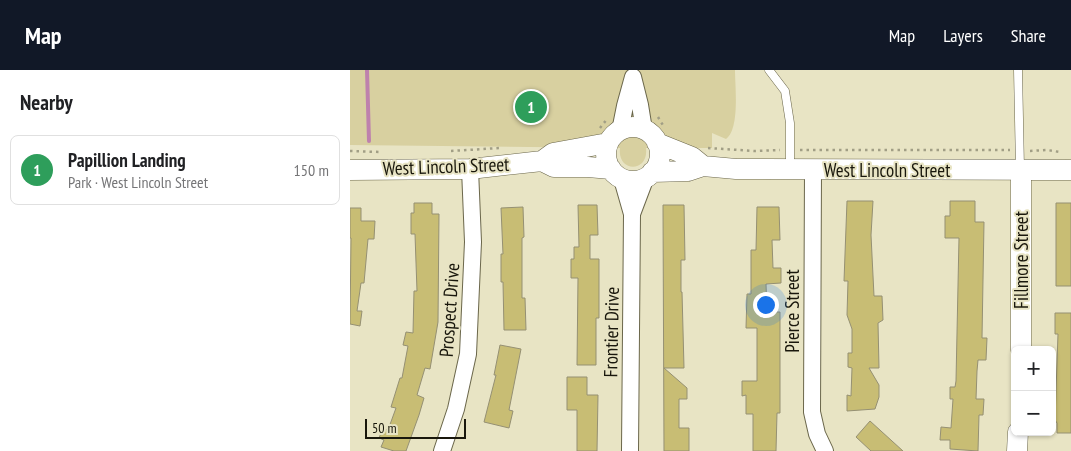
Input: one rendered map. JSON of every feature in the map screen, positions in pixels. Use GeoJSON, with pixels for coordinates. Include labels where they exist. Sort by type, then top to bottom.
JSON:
{"type":"FeatureCollection","features":[{"type":"Feature","properties":{"kind":"street"},"geometry":{"type":"LineString","coordinates":[[632,105],[656,134],[659,159],[649,175],[632,181],[616,174],[606,157],[607,135],[632,105]]}},
{"type":"Feature","properties":{"kind":"street"},"geometry":{"type":"LineString","coordinates":[[607,135],[632,127],[656,134]]}},
{"type":"Feature","properties":{"kind":"street","name":"West Lincoln Street"},"geometry":{"type":"LineString","coordinates":[[656,134],[692,157],[702,157],[736,169],[1020,170],[1067,161]]}},
{"type":"Feature","properties":{"kind":"street","name":"West Lincoln Street"},"geometry":{"type":"LineString","coordinates":[[350,170],[470,169],[542,161],[553,153],[607,135]]}},
{"type":"Feature","properties":{"kind":"street","name":"West Lincoln Street"},"geometry":{"type":"LineString","coordinates":[[649,175],[688,171],[702,157]]}},
{"type":"Feature","properties":{"kind":"street","name":"West Lincoln Street"},"geometry":{"type":"LineString","coordinates":[[542,161],[554,167],[588,167],[616,174]]}},
{"type":"Feature","properties":{"kind":"street","name":"Prospect Drive"},"geometry":{"type":"LineString","coordinates":[[442,451],[456,409],[468,354],[473,242],[470,169]]}},
{"type":"Feature","properties":{"kind":"street","name":"Pierce Street"},"geometry":{"type":"LineString","coordinates":[[813,170],[812,412],[817,434],[825,451]]}},
{"type":"Feature","properties":{"kind":"street","name":"Fillmore Street"},"geometry":{"type":"LineString","coordinates":[[1020,170],[1021,346]]}},
{"type":"Feature","properties":{"kind":"street","name":"Frontier Drive"},"geometry":{"type":"LineString","coordinates":[[616,174],[632,214],[630,451]]}},
{"type":"Feature","properties":{"kind":"street","name":"Frontier Drive"},"geometry":{"type":"LineString","coordinates":[[632,214],[649,175]]}},
{"type":"Feature","properties":{"kind":"street"},"geometry":{"type":"LineString","coordinates":[[1017,451],[1018,436]]}},
{"type":"Feature","properties":{"kind":"lane"},"geometry":{"type":"LineString","coordinates":[[769,70],[785,91],[790,123],[790,170]]}},
{"type":"Feature","properties":{"kind":"lane"},"geometry":{"type":"LineString","coordinates":[[1018,70],[1020,170]]}},
{"type":"Feature","properties":{"kind":"path"},"geometry":{"type":"LineString","coordinates":[[607,135],[600,129],[612,113],[614,105],[652,104],[660,123],[656,134]]}},
{"type":"Feature","properties":{"kind":"path"},"geometry":{"type":"LineString","coordinates":[[446,152],[507,147]]}},
{"type":"Feature","properties":{"kind":"path"},"geometry":{"type":"LineString","coordinates":[[702,157],[754,151],[791,150],[1047,150],[1067,161]]}},
{"type":"Feature","properties":{"kind":"path"},"geometry":{"type":"LineString","coordinates":[[350,151],[389,152]]}},
{"type":"Feature","properties":{"kind":"shaded area"},"geometry":{"type":"Polygon","coordinates":[[[350,70],[735,70],[735,117],[730,134],[726,139],[712,133],[712,148],[646,148],[646,156],[643,162],[633,167],[623,162],[620,156],[620,148],[350,145],[350,70]]]}},
{"type":"Feature","properties":{"kind":"building"},"geometry":{"type":"Polygon","coordinates":[[[847,201],[873,201],[871,235],[874,296],[882,296],[883,320],[878,323],[879,368],[869,368],[879,385],[879,397],[875,409],[847,411],[847,395],[851,396],[852,368],[848,367],[848,353],[852,353],[852,329],[847,315],[848,281],[844,281],[847,201]]]}},
{"type":"Feature","properties":{"kind":"building"},"geometry":{"type":"Polygon","coordinates":[[[950,201],[975,201],[975,222],[984,222],[982,338],[987,338],[986,360],[978,360],[977,371],[976,399],[984,399],[983,415],[979,415],[978,451],[950,449],[950,440],[940,440],[941,427],[951,428],[953,399],[950,399],[950,387],[955,387],[956,381],[959,238],[945,238],[945,216],[950,216],[950,201]]]}},
{"type":"Feature","properties":{"kind":"building"},"geometry":{"type":"Polygon","coordinates":[[[414,203],[432,203],[432,214],[439,214],[438,322],[430,369],[425,368],[417,395],[424,398],[419,415],[406,451],[394,451],[381,447],[384,440],[379,438],[383,428],[388,430],[396,408],[391,407],[400,378],[402,378],[408,346],[403,345],[406,332],[413,333],[414,291],[417,291],[415,234],[411,234],[411,213],[414,213],[414,203]]]}},
{"type":"Feature","properties":{"kind":"building"},"geometry":{"type":"Polygon","coordinates":[[[1056,203],[1071,203],[1071,286],[1056,286],[1056,203]]]}},
{"type":"Feature","properties":{"kind":"building"},"geometry":{"type":"Polygon","coordinates":[[[578,205],[597,205],[598,235],[590,235],[590,259],[599,259],[599,318],[596,318],[596,365],[577,365],[578,278],[571,278],[571,259],[574,259],[574,247],[579,247],[578,205]]]}},
{"type":"Feature","properties":{"kind":"building"},"geometry":{"type":"Polygon","coordinates":[[[663,205],[684,205],[685,260],[681,260],[681,292],[684,368],[664,368],[687,388],[687,399],[679,399],[679,428],[689,428],[689,451],[664,451],[663,205]]]}},
{"type":"Feature","properties":{"kind":"building"},"geometry":{"type":"Polygon","coordinates":[[[523,207],[522,298],[525,298],[526,330],[504,330],[503,282],[501,282],[501,254],[503,254],[501,208],[523,207]]]}},
{"type":"Feature","properties":{"kind":"building"},"geometry":{"type":"Polygon","coordinates":[[[757,207],[779,207],[780,240],[772,240],[773,268],[781,268],[781,283],[766,284],[767,312],[780,312],[780,413],[777,413],[776,451],[753,451],[753,414],[746,414],[746,395],[742,396],[742,381],[757,381],[757,328],[746,328],[747,294],[751,294],[751,250],[756,250],[757,207]]]}},
{"type":"Feature","properties":{"kind":"building"},"geometry":{"type":"Polygon","coordinates":[[[350,208],[361,208],[361,221],[375,221],[374,239],[368,239],[364,283],[361,283],[357,311],[362,311],[360,326],[350,324],[350,208]]]}},
{"type":"Feature","properties":{"kind":"building"},"geometry":{"type":"Polygon","coordinates":[[[1055,313],[1071,313],[1071,433],[1057,433],[1058,334],[1055,334],[1055,313]]]}},
{"type":"Feature","properties":{"kind":"building"},"geometry":{"type":"Polygon","coordinates":[[[500,345],[521,349],[509,410],[513,411],[509,428],[484,422],[496,375],[494,375],[500,345]]]}},
{"type":"Feature","properties":{"kind":"building"},"geometry":{"type":"Polygon","coordinates":[[[567,377],[587,377],[587,395],[598,395],[597,451],[577,451],[577,410],[567,410],[567,377]]]}},
{"type":"Feature","properties":{"kind":"building"},"geometry":{"type":"Polygon","coordinates":[[[870,421],[903,451],[871,451],[856,437],[870,421]]]}},
{"type":"Feature","properties":{"kind":"waterway"},"geometry":{"type":"LineString","coordinates":[[367,70],[369,141]]}},
{"type":"Feature","properties":{"kind":"place","name":"Papillion Landing"},"geometry":{"type":"Point","coordinates":[531,107]}}]}
